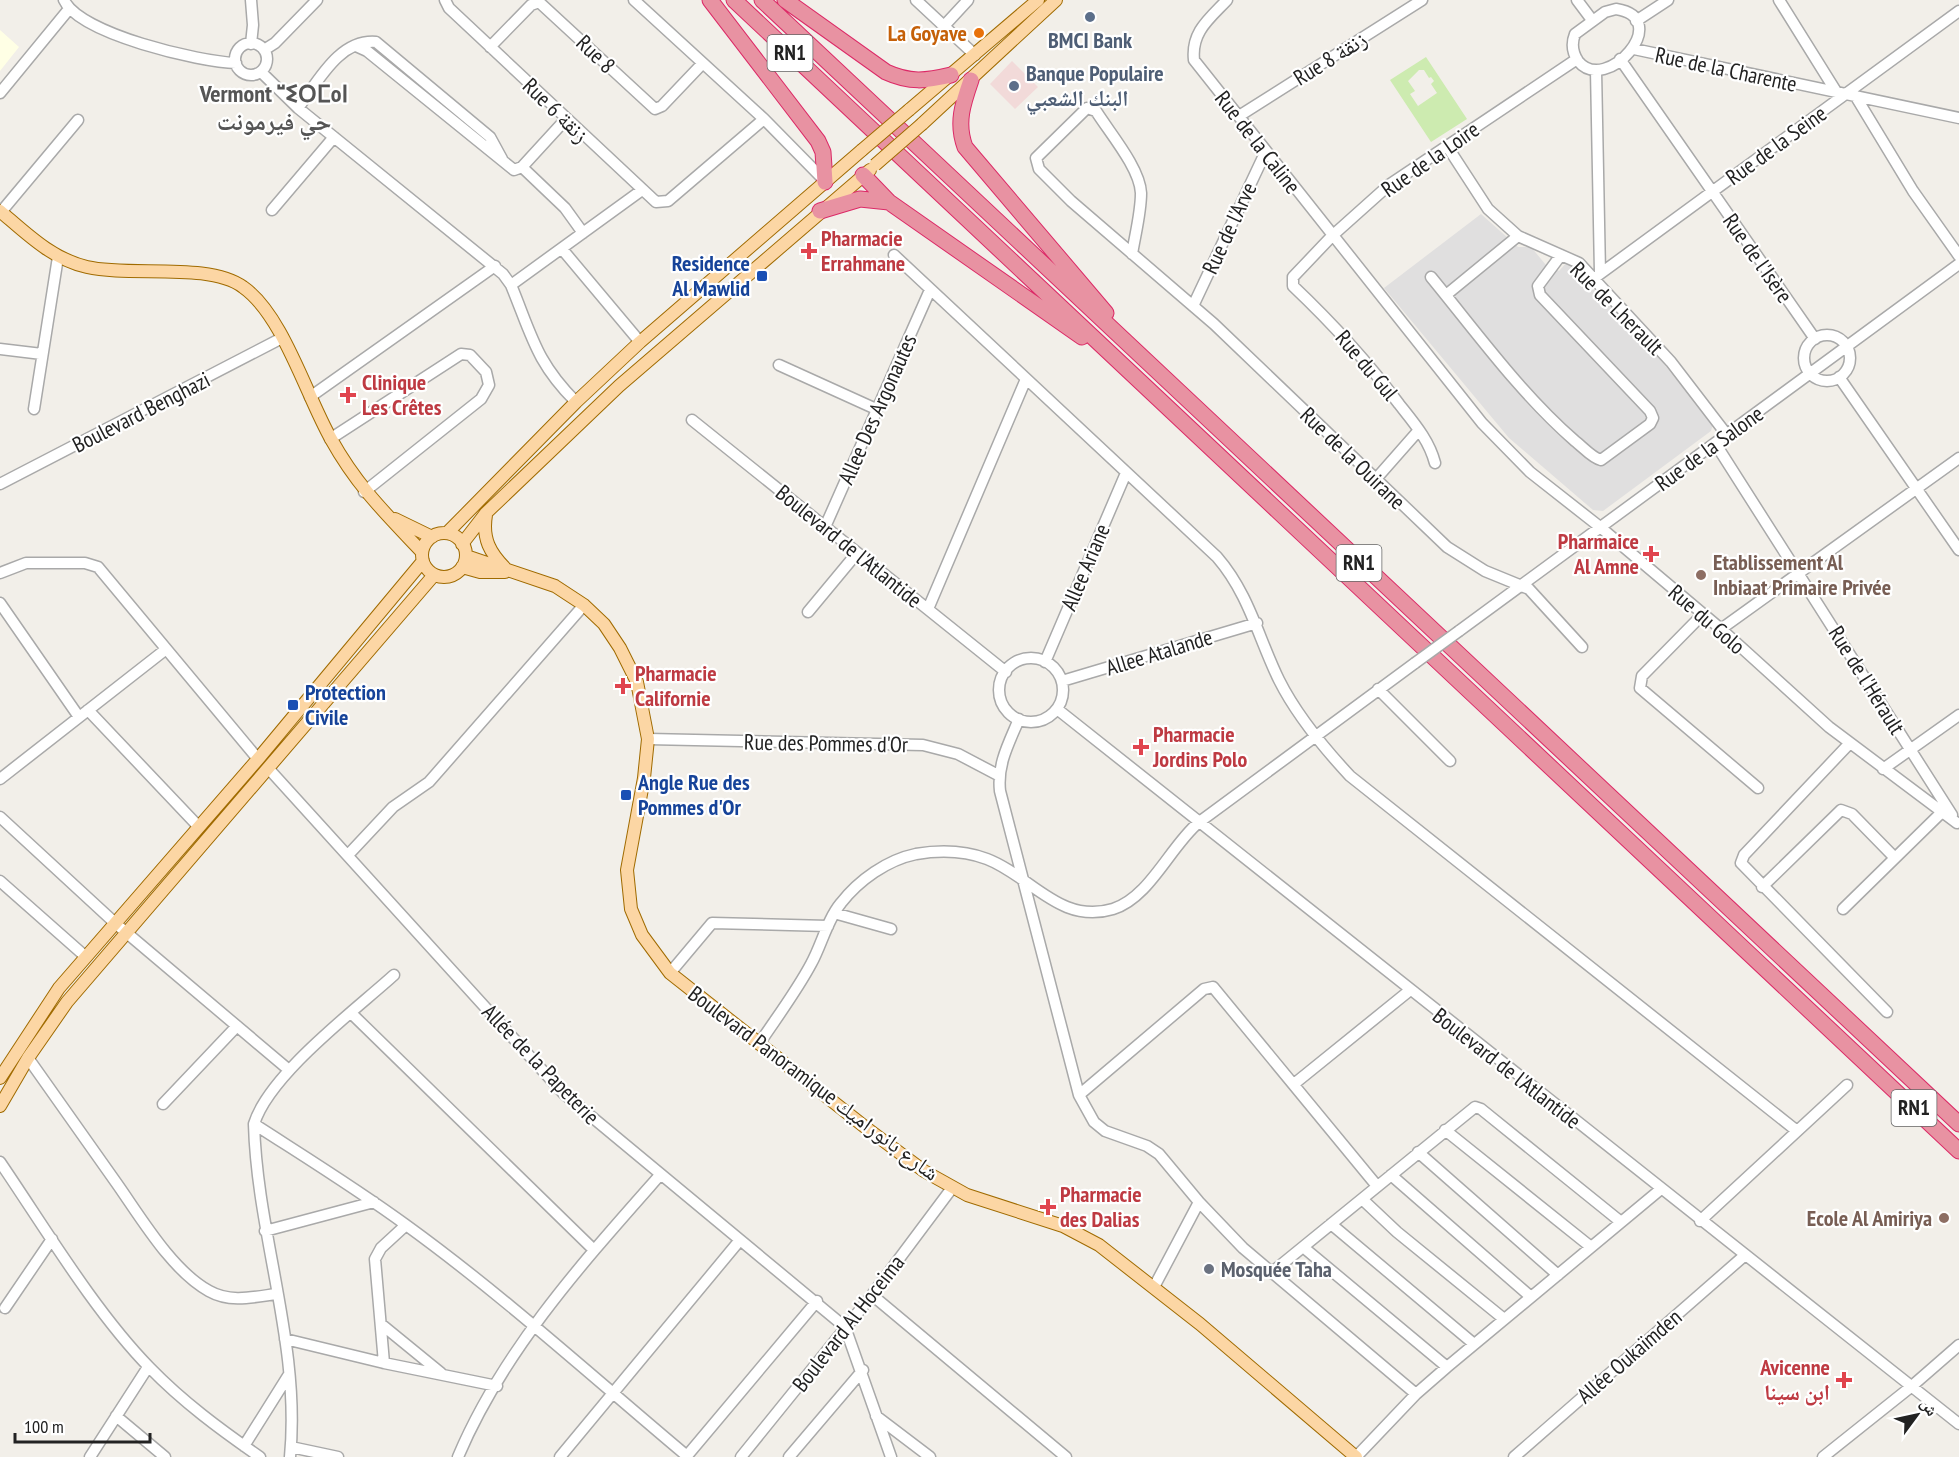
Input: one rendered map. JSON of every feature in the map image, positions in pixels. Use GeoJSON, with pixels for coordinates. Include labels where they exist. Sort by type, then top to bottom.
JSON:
{"type":"FeatureCollection","features":[{"type":"Feature","properties":{"kind":"highway"},"geometry":{"type":"LineString","coordinates":[[710,0],[818,141],[824,162],[825,182]]}},
{"type":"Feature","properties":{"kind":"highway","name":"RN1"},"geometry":{"type":"LineString","coordinates":[[734,0],[1959,1151]]}},
{"type":"Feature","properties":{"kind":"highway","name":"RN1"},"geometry":{"type":"LineString","coordinates":[[762,0],[1959,1124]]}},
{"type":"Feature","properties":{"kind":"highway"},"geometry":{"type":"LineString","coordinates":[[785,0],[886,72],[902,80],[926,81],[951,75]]}},
{"type":"Feature","properties":{"kind":"highway"},"geometry":{"type":"LineString","coordinates":[[971,80],[960,113],[960,126],[965,147],[1155,371]]}},
{"type":"Feature","properties":{"kind":"highway"},"geometry":{"type":"LineString","coordinates":[[863,175],[889,202],[1120,363]]}},
{"type":"Feature","properties":{"kind":"highway"},"geometry":{"type":"LineString","coordinates":[[820,211],[860,199],[889,202]]}},
{"type":"Feature","properties":{"kind":"main road"},"geometry":{"type":"LineString","coordinates":[[387,515],[432,537],[447,533],[576,402],[640,342],[1038,0]]}},
{"type":"Feature","properties":{"kind":"main road"},"geometry":{"type":"LineString","coordinates":[[0,211],[58,257],[86,267],[109,271],[223,276],[255,296],[282,338],[330,438],[364,492],[422,556],[434,574],[449,576],[463,556],[486,513],[619,386],[922,124],[1056,0]]}},
{"type":"Feature","properties":{"kind":"main road"},"geometry":{"type":"LineString","coordinates":[[486,513],[484,529],[488,546],[509,572]]}},
{"type":"Feature","properties":{"kind":"main road"},"geometry":{"type":"LineString","coordinates":[[447,533],[457,537],[463,556]]}},
{"type":"Feature","properties":{"kind":"main road"},"geometry":{"type":"LineString","coordinates":[[0,1078],[39,1016],[86,957],[258,759],[422,556],[432,537]]}},
{"type":"Feature","properties":{"kind":"main road","name":"Boulevard Panoramique شارع بانوراميك"},"geometry":{"type":"LineString","coordinates":[[463,556],[480,572],[509,572],[555,586],[584,604],[604,624],[620,648],[637,682],[648,739],[627,870],[631,909],[642,935],[670,973],[905,1158],[952,1188],[987,1202],[1063,1226],[1099,1245],[1154,1287],[1356,1457]]}},
{"type":"Feature","properties":{"kind":"main road"},"geometry":{"type":"LineString","coordinates":[[0,1106],[28,1058],[67,1002],[434,574]]}},
{"type":"Feature","properties":{"kind":"street"},"geometry":{"type":"LineString","coordinates":[[251,0],[254,26],[251,44]]}},
{"type":"Feature","properties":{"kind":"street"},"geometry":{"type":"LineString","coordinates":[[264,50],[275,44],[317,0]]}},
{"type":"Feature","properties":{"kind":"street"},"geometry":{"type":"LineString","coordinates":[[634,0],[764,119],[825,182]]}},
{"type":"Feature","properties":{"kind":"street"},"geometry":{"type":"LineString","coordinates":[[916,0],[975,55]]}},
{"type":"Feature","properties":{"kind":"street"},"geometry":{"type":"LineString","coordinates":[[944,26],[968,0]]}},
{"type":"Feature","properties":{"kind":"street","name":"Rue de la Caline"},"geometry":{"type":"LineString","coordinates":[[1227,0],[1205,24],[1192,45],[1194,60],[1332,236]]}},
{"type":"Feature","properties":{"kind":"street","name":"Rue 8 زنقة"},"geometry":{"type":"LineString","coordinates":[[1239,116],[1422,0]]}},
{"type":"Feature","properties":{"kind":"street"},"geometry":{"type":"LineString","coordinates":[[1576,0],[1592,20]]}},
{"type":"Feature","properties":{"kind":"street"},"geometry":{"type":"LineString","coordinates":[[1636,21],[1668,0]]}},
{"type":"Feature","properties":{"kind":"street"},"geometry":{"type":"LineString","coordinates":[[1779,0],[1959,256]]}},
{"type":"Feature","properties":{"kind":"street","name":"Rue 8"},"geometry":{"type":"LineString","coordinates":[[490,47],[531,4],[539,2],[655,109],[662,105],[702,64]]}},
{"type":"Feature","properties":{"kind":"street","name":"Rue 6 زنقة"},"geometry":{"type":"LineString","coordinates":[[447,4],[656,202],[668,201],[764,119]]}},
{"type":"Feature","properties":{"kind":"street"},"geometry":{"type":"LineString","coordinates":[[0,93],[67,5],[91,25],[136,42],[225,63],[236,63],[246,74],[261,72],[267,64],[264,50]]}},
{"type":"Feature","properties":{"kind":"street"},"geometry":{"type":"LineString","coordinates":[[1618,9],[1636,21],[1639,36],[1634,49],[1606,69],[1587,68],[1577,59],[1572,47],[1574,38],[1577,32],[1592,20],[1605,12],[1618,9]]}},
{"type":"Feature","properties":{"kind":"street","name":"Rue de la Seine"},"geometry":{"type":"LineString","coordinates":[[1597,276],[1959,11]]}},
{"type":"Feature","properties":{"kind":"street"},"geometry":{"type":"LineString","coordinates":[[251,44],[264,50]]}},
{"type":"Feature","properties":{"kind":"street"},"geometry":{"type":"LineString","coordinates":[[236,63],[239,50],[251,44]]}},
{"type":"Feature","properties":{"kind":"street"},"geometry":{"type":"LineString","coordinates":[[298,108],[341,53],[356,46],[367,51],[514,170],[522,167],[566,119]]}},
{"type":"Feature","properties":{"kind":"street","name":"Rue de la Charente"},"geometry":{"type":"LineString","coordinates":[[1634,49],[1959,118]]}},
{"type":"Feature","properties":{"kind":"street","name":"Rue de la Loire"},"geometry":{"type":"LineString","coordinates":[[1295,274],[1332,236],[1389,185],[1577,59]]}},
{"type":"Feature","properties":{"kind":"street","name":"Rue de l'Isère"},"geometry":{"type":"LineString","coordinates":[[1620,59],[1815,339]]}},
{"type":"Feature","properties":{"kind":"street"},"geometry":{"type":"LineString","coordinates":[[1596,70],[1597,276]]}},
{"type":"Feature","properties":{"kind":"street"},"geometry":{"type":"LineString","coordinates":[[261,72],[298,108],[495,266],[511,285],[537,352],[554,380],[576,402]]}},
{"type":"Feature","properties":{"kind":"street","name":"Rue de la Ouirane"},"geometry":{"type":"LineString","coordinates":[[1132,254],[1141,194],[1139,183],[1133,168],[1095,111],[1087,108],[1036,158],[1036,164],[1071,201],[1132,254],[1193,306],[1447,547],[1467,562],[1521,584],[1536,595],[1582,647]]}},
{"type":"Feature","properties":{"kind":"street"},"geometry":{"type":"LineString","coordinates":[[0,211],[78,120]]}},
{"type":"Feature","properties":{"kind":"street"},"geometry":{"type":"LineString","coordinates":[[272,210],[334,137]]}},
{"type":"Feature","properties":{"kind":"street","name":"Rue de Lherault"},"geometry":{"type":"LineString","coordinates":[[1447,146],[1483,205],[1518,236],[1579,263],[1597,276],[1671,362],[1727,435]]}},
{"type":"Feature","properties":{"kind":"street","name":"Rue de l'Arve"},"geometry":{"type":"LineString","coordinates":[[1193,306],[1266,151]]}},
{"type":"Feature","properties":{"kind":"street"},"geometry":{"type":"LineString","coordinates":[[522,167],[565,208],[583,233]]}},
{"type":"Feature","properties":{"kind":"street"},"geometry":{"type":"LineString","coordinates":[[511,285],[642,190]]}},
{"type":"Feature","properties":{"kind":"street","name":"Rue du Golo"},"geometry":{"type":"LineString","coordinates":[[1332,236],[1482,423],[1530,472],[1600,527],[1721,629],[1849,744],[1958,824]]}},
{"type":"Feature","properties":{"kind":"street"},"geometry":{"type":"LineString","coordinates":[[1446,295],[1518,236]]}},
{"type":"Feature","properties":{"kind":"street"},"geometry":{"type":"LineString","coordinates":[[562,249],[640,342]]}},
{"type":"Feature","properties":{"kind":"street"},"geometry":{"type":"LineString","coordinates":[[894,255],[1217,557],[1242,591],[1280,682],[1315,735],[1364,789],[1797,1131]]}},
{"type":"Feature","properties":{"kind":"street"},"geometry":{"type":"LineString","coordinates":[[1431,277],[1504,368],[1544,412],[1601,460],[1650,424],[1653,418],[1650,411],[1540,294],[1539,286],[1561,255]]}},
{"type":"Feature","properties":{"kind":"street"},"geometry":{"type":"LineString","coordinates":[[34,409],[58,257]]}},
{"type":"Feature","properties":{"kind":"street","name":"Rue de la Salone"},"geometry":{"type":"LineString","coordinates":[[759,1044],[810,965],[834,913],[859,884],[881,867],[907,856],[937,850],[961,852],[987,859],[1056,904],[1092,913],[1114,909],[1134,896],[1155,876],[1183,836],[1198,823],[1959,264]]}},
{"type":"Feature","properties":{"kind":"street"},"geometry":{"type":"LineString","coordinates":[[310,396],[495,266]]}},
{"type":"Feature","properties":{"kind":"street","name":"Rue du Gul"},"geometry":{"type":"LineString","coordinates":[[1295,274],[1292,280],[1293,286],[1347,339],[1419,430],[1431,450],[1435,464]]}},
{"type":"Feature","properties":{"kind":"street","name":"Allee Des Argonautes"},"geometry":{"type":"LineString","coordinates":[[825,527],[930,291]]}},
{"type":"Feature","properties":{"kind":"street"},"geometry":{"type":"LineString","coordinates":[[1832,336],[1846,346],[1849,363],[1839,377],[1824,381],[1810,373],[1804,358],[1807,347],[1815,339],[1832,336]]}},
{"type":"Feature","properties":{"kind":"street","name":"Boulevard Benghazi"},"geometry":{"type":"LineString","coordinates":[[0,484],[282,338]]}},
{"type":"Feature","properties":{"kind":"street"},"geometry":{"type":"LineString","coordinates":[[0,350],[42,354]]}},
{"type":"Feature","properties":{"kind":"street"},"geometry":{"type":"LineString","coordinates":[[330,438],[461,354],[470,355],[486,372],[489,385],[481,399],[364,492]]}},
{"type":"Feature","properties":{"kind":"street"},"geometry":{"type":"LineString","coordinates":[[779,365],[876,409]]}},
{"type":"Feature","properties":{"kind":"street"},"geometry":{"type":"LineString","coordinates":[[1839,377],[1959,550]]}},
{"type":"Feature","properties":{"kind":"street"},"geometry":{"type":"LineString","coordinates":[[928,609],[1026,379]]}},
{"type":"Feature","properties":{"kind":"street","name":"Boulevard de l'Atlantide"},"geometry":{"type":"LineString","coordinates":[[692,420],[1006,672]]}},
{"type":"Feature","properties":{"kind":"street"},"geometry":{"type":"LineString","coordinates":[[1375,480],[1419,430]]}},
{"type":"Feature","properties":{"kind":"street","name":"Rue de l'Hérault"},"geometry":{"type":"LineString","coordinates":[[1715,443],[1958,824]]}},
{"type":"Feature","properties":{"kind":"street"},"geometry":{"type":"LineString","coordinates":[[1721,629],[1959,458]]}},
{"type":"Feature","properties":{"kind":"street","name":"Allee Ariane"},"geometry":{"type":"LineString","coordinates":[[1045,662],[1126,473]]}},
{"type":"Feature","properties":{"kind":"street"},"geometry":{"type":"LineString","coordinates":[[808,612],[857,553]]}},
{"type":"Feature","properties":{"kind":"street"},"geometry":{"type":"LineString","coordinates":[[0,573],[26,563],[93,564],[103,572],[165,650],[258,759]]}},
{"type":"Feature","properties":{"kind":"street"},"geometry":{"type":"LineString","coordinates":[[0,603],[84,713],[198,826]]}},
{"type":"Feature","properties":{"kind":"street"},"geometry":{"type":"LineString","coordinates":[[348,855],[393,807],[429,782],[584,604]]}},
{"type":"Feature","properties":{"kind":"street"},"geometry":{"type":"LineString","coordinates":[[1703,614],[1642,676],[1640,688],[1758,788]]}},
{"type":"Feature","properties":{"kind":"street","name":"Allee Atalande"},"geometry":{"type":"LineString","coordinates":[[1062,681],[1257,623]]}},
{"type":"Feature","properties":{"kind":"street"},"geometry":{"type":"LineString","coordinates":[[0,778],[165,650]]}},
{"type":"Feature","properties":{"kind":"street"},"geometry":{"type":"LineString","coordinates":[[1025,659],[1045,662],[1054,668],[1062,681],[1063,694],[1057,710],[1041,720],[1019,719],[1009,712],[1002,702],[1000,686],[1006,672],[1014,664],[1025,659]]}},
{"type":"Feature","properties":{"kind":"street"},"geometry":{"type":"LineString","coordinates":[[1378,689],[1450,761]]}},
{"type":"Feature","properties":{"kind":"street","name":"Boulevard de l'Atlantide"},"geometry":{"type":"LineString","coordinates":[[1057,710],[1660,1190],[1959,1424]]}},
{"type":"Feature","properties":{"kind":"street"},"geometry":{"type":"LineString","coordinates":[[1883,769],[1959,716]]}},
{"type":"Feature","properties":{"kind":"street"},"geometry":{"type":"LineString","coordinates":[[1019,719],[998,775],[1079,1095],[1094,1122],[1105,1131],[1146,1146],[1159,1154],[1199,1202],[1271,1273],[1416,1394]]}},
{"type":"Feature","properties":{"kind":"street","name":"Rue des Pommes d'Or"},"geometry":{"type":"LineString","coordinates":[[648,739],[923,746],[958,754],[998,775]]}},
{"type":"Feature","properties":{"kind":"street"},"geometry":{"type":"LineString","coordinates":[[1849,744],[1744,855],[1742,867],[1887,1012]]}},
{"type":"Feature","properties":{"kind":"street","name":"Allée de la Papeterie"},"geometry":{"type":"LineString","coordinates":[[268,768],[563,1093],[660,1175],[817,1301],[845,1327]]}},
{"type":"Feature","properties":{"kind":"street"},"geometry":{"type":"LineString","coordinates":[[1762,887],[1841,810],[1852,814],[1895,858]]}},
{"type":"Feature","properties":{"kind":"street"},"geometry":{"type":"LineString","coordinates":[[1843,909],[1942,812]]}},
{"type":"Feature","properties":{"kind":"street"},"geometry":{"type":"LineString","coordinates":[[0,817],[127,933],[289,1070]]}},
{"type":"Feature","properties":{"kind":"street"},"geometry":{"type":"LineString","coordinates":[[0,880],[86,957]]}},
{"type":"Feature","properties":{"kind":"street"},"geometry":{"type":"LineString","coordinates":[[834,913],[891,929]]}},
{"type":"Feature","properties":{"kind":"street"},"geometry":{"type":"LineString","coordinates":[[670,973],[712,924],[828,926]]}},
{"type":"Feature","properties":{"kind":"street"},"geometry":{"type":"LineString","coordinates":[[338,1457],[290,1452],[285,1339],[265,1231],[254,1124],[259,1109],[272,1089],[289,1070],[394,975]]}},
{"type":"Feature","properties":{"kind":"street"},"geometry":{"type":"LineString","coordinates":[[1079,1095],[1204,989],[1213,987],[1377,1186]]}},
{"type":"Feature","properties":{"kind":"street"},"geometry":{"type":"LineString","coordinates":[[1294,1084],[1409,991]]}},
{"type":"Feature","properties":{"kind":"street"},"geometry":{"type":"LineString","coordinates":[[352,1014],[594,1250]]}},
{"type":"Feature","properties":{"kind":"street"},"geometry":{"type":"LineString","coordinates":[[163,1104],[237,1026]]}},
{"type":"Feature","properties":{"kind":"street"},"geometry":{"type":"LineString","coordinates":[[28,1058],[139,1215],[190,1277],[210,1291],[227,1298],[276,1294]]}},
{"type":"Feature","properties":{"kind":"street"},"geometry":{"type":"LineString","coordinates":[[1700,1221],[1847,1085]]}},
{"type":"Feature","properties":{"kind":"street"},"geometry":{"type":"LineString","coordinates":[[1271,1273],[1472,1108],[1480,1109],[1621,1222]]}},
{"type":"Feature","properties":{"kind":"street"},"geometry":{"type":"LineString","coordinates":[[254,1124],[406,1225],[534,1326],[687,1456],[817,1301]]}},
{"type":"Feature","properties":{"kind":"street"},"geometry":{"type":"LineString","coordinates":[[1445,1130],[1591,1247]]}},
{"type":"Feature","properties":{"kind":"street"},"geometry":{"type":"LineString","coordinates":[[1418,1152],[1558,1275]]}},
{"type":"Feature","properties":{"kind":"street"},"geometry":{"type":"LineString","coordinates":[[0,1162],[52,1239],[148,1367],[182,1398],[260,1457]]}},
{"type":"Feature","properties":{"kind":"street"},"geometry":{"type":"LineString","coordinates":[[458,1457],[497,1386],[534,1326],[594,1250],[660,1175]]}},
{"type":"Feature","properties":{"kind":"street"},"geometry":{"type":"LineString","coordinates":[[1391,1175],[1531,1297]]}},
{"type":"Feature","properties":{"kind":"street","name":"Boulevard Al Hoceima"},"geometry":{"type":"LineString","coordinates":[[741,1457],[872,1295],[952,1188]]}},
{"type":"Feature","properties":{"kind":"street"},"geometry":{"type":"LineString","coordinates":[[1356,1457],[1416,1394],[1447,1366],[1660,1190]]}},
{"type":"Feature","properties":{"kind":"street"},"geometry":{"type":"LineString","coordinates":[[1362,1199],[1405,1239],[1504,1319]]}},
{"type":"Feature","properties":{"kind":"street"},"geometry":{"type":"LineString","coordinates":[[265,1231],[374,1202]]}},
{"type":"Feature","properties":{"kind":"street"},"geometry":{"type":"LineString","coordinates":[[1154,1287],[1199,1202]]}},
{"type":"Feature","properties":{"kind":"street"},"geometry":{"type":"LineString","coordinates":[[1331,1224],[1474,1344]]}},
{"type":"Feature","properties":{"kind":"street"},"geometry":{"type":"LineString","coordinates":[[384,1363],[375,1259],[381,1248],[406,1225]]}},
{"type":"Feature","properties":{"kind":"street"},"geometry":{"type":"LineString","coordinates":[[5,1308],[52,1239]]}},
{"type":"Feature","properties":{"kind":"street"},"geometry":{"type":"LineString","coordinates":[[560,1457],[740,1240]]}},
{"type":"Feature","properties":{"kind":"street"},"geometry":{"type":"LineString","coordinates":[[1303,1247],[1447,1366]]}},
{"type":"Feature","properties":{"kind":"street","name":"Allée Oukaïmden"},"geometry":{"type":"LineString","coordinates":[[1514,1457],[1744,1256]]}},
{"type":"Feature","properties":{"kind":"street"},"geometry":{"type":"LineString","coordinates":[[872,1295],[1065,1457]]}},
{"type":"Feature","properties":{"kind":"street"},"geometry":{"type":"LineString","coordinates":[[381,1324],[444,1376]]}},
{"type":"Feature","properties":{"kind":"street"},"geometry":{"type":"LineString","coordinates":[[845,1327],[863,1370],[891,1457]]}},
{"type":"Feature","properties":{"kind":"street"},"geometry":{"type":"LineString","coordinates":[[285,1339],[384,1363],[497,1386]]}},
{"type":"Feature","properties":{"kind":"street"},"geometry":{"type":"LineString","coordinates":[[1823,1457],[1959,1345]]}},
{"type":"Feature","properties":{"kind":"street"},"geometry":{"type":"LineString","coordinates":[[90,1457],[148,1367]]}},
{"type":"Feature","properties":{"kind":"street"},"geometry":{"type":"LineString","coordinates":[[790,1455],[863,1370]]}},
{"type":"Feature","properties":{"kind":"street"},"geometry":{"type":"LineString","coordinates":[[244,1446],[288,1376]]}},
{"type":"Feature","properties":{"kind":"street"},"geometry":{"type":"LineString","coordinates":[[116,1416],[165,1457]]}},
{"type":"Feature","properties":{"kind":"street"},"geometry":{"type":"LineString","coordinates":[[876,1416],[930,1457]]}},
{"type":"Feature","properties":{"kind":"street"},"geometry":{"type":"LineString","coordinates":[[790,1455],[805,1457]]}},
{"type":"Feature","properties":{"kind":"shaded area"},"geometry":{"type":"Polygon","coordinates":[[[0,30],[19,47],[0,71],[0,30]]]}},
{"type":"Feature","properties":{"kind":"shaded area"},"geometry":{"type":"Polygon","coordinates":[[[1012,61],[1038,87],[1015,109],[990,84],[1012,61]]]}},
{"type":"Feature","properties":{"kind":"shaded area"},"geometry":{"type":"Polygon","coordinates":[[[1481,214],[1518,247],[1531,247],[1546,265],[1548,263],[1559,271],[1567,262],[1650,347],[1713,424],[1711,431],[1603,511],[1593,510],[1509,438],[1384,288],[1481,214]]]}},
{"type":"Feature","properties":{"kind":"green space"},"geometry":{"type":"Polygon","coordinates":[[[1426,57],[1467,119],[1431,142],[1390,80],[1426,57]],[[1419,70],[1408,81],[1415,91],[1410,94],[1418,106],[1437,93],[1431,84],[1434,81],[1424,70],[1419,70]]]}},
{"type":"Feature","properties":{"kind":"place","name":"BMCI Bank"},"geometry":{"type":"Point","coordinates":[1090,17]}},
{"type":"Feature","properties":{"kind":"place","name":"La Goyave"},"geometry":{"type":"Point","coordinates":[979,33]}},
{"type":"Feature","properties":{"kind":"place","name":"Banque Populaire البنك الشعبي"},"geometry":{"type":"Point","coordinates":[1014,86]}},
{"type":"Feature","properties":{"kind":"place","name":"Pharmacie Errahmane"},"geometry":{"type":"Point","coordinates":[809,251]}},
{"type":"Feature","properties":{"kind":"place","name":"Residence Al Mawlid"},"geometry":{"type":"Point","coordinates":[762,276]}},
{"type":"Feature","properties":{"kind":"place","name":"Clinique Les Crêtes"},"geometry":{"type":"Point","coordinates":[348,395]}},
{"type":"Feature","properties":{"kind":"place","name":"Pharmaice Al Amne"},"geometry":{"type":"Point","coordinates":[1651,554]}},
{"type":"Feature","properties":{"kind":"place","name":"Etablissement Al Inbiaat Primaire Privée"},"geometry":{"type":"Point","coordinates":[1701,575]}},
{"type":"Feature","properties":{"kind":"place","name":"Pharmacie Californie"},"geometry":{"type":"Point","coordinates":[623,686]}},
{"type":"Feature","properties":{"kind":"place","name":"Protection Civile"},"geometry":{"type":"Point","coordinates":[293,705]}},
{"type":"Feature","properties":{"kind":"place","name":"Pharmacie Jordins Polo"},"geometry":{"type":"Point","coordinates":[1141,747]}},
{"type":"Feature","properties":{"kind":"place","name":"Angle Rue des Pommes d'Or"},"geometry":{"type":"Point","coordinates":[626,795]}},
{"type":"Feature","properties":{"kind":"place","name":"Pharmacie des Dalias"},"geometry":{"type":"Point","coordinates":[1048,1207]}},
{"type":"Feature","properties":{"kind":"place","name":"Ecole Al Amiriya"},"geometry":{"type":"Point","coordinates":[1944,1218]}},
{"type":"Feature","properties":{"kind":"place","name":"Mosquée Taha"},"geometry":{"type":"Point","coordinates":[1209,1269]}},
{"type":"Feature","properties":{"kind":"place","name":"Avicenne ابن سينا"},"geometry":{"type":"Point","coordinates":[1844,1380]}},
{"type":"Feature","properties":{"kind":"district","name":"Vermont ⵯⵉⵔⵎoⵏ حي فيرمونت"},"geometry":{"type":"Point","coordinates":[274,108]}}]}
